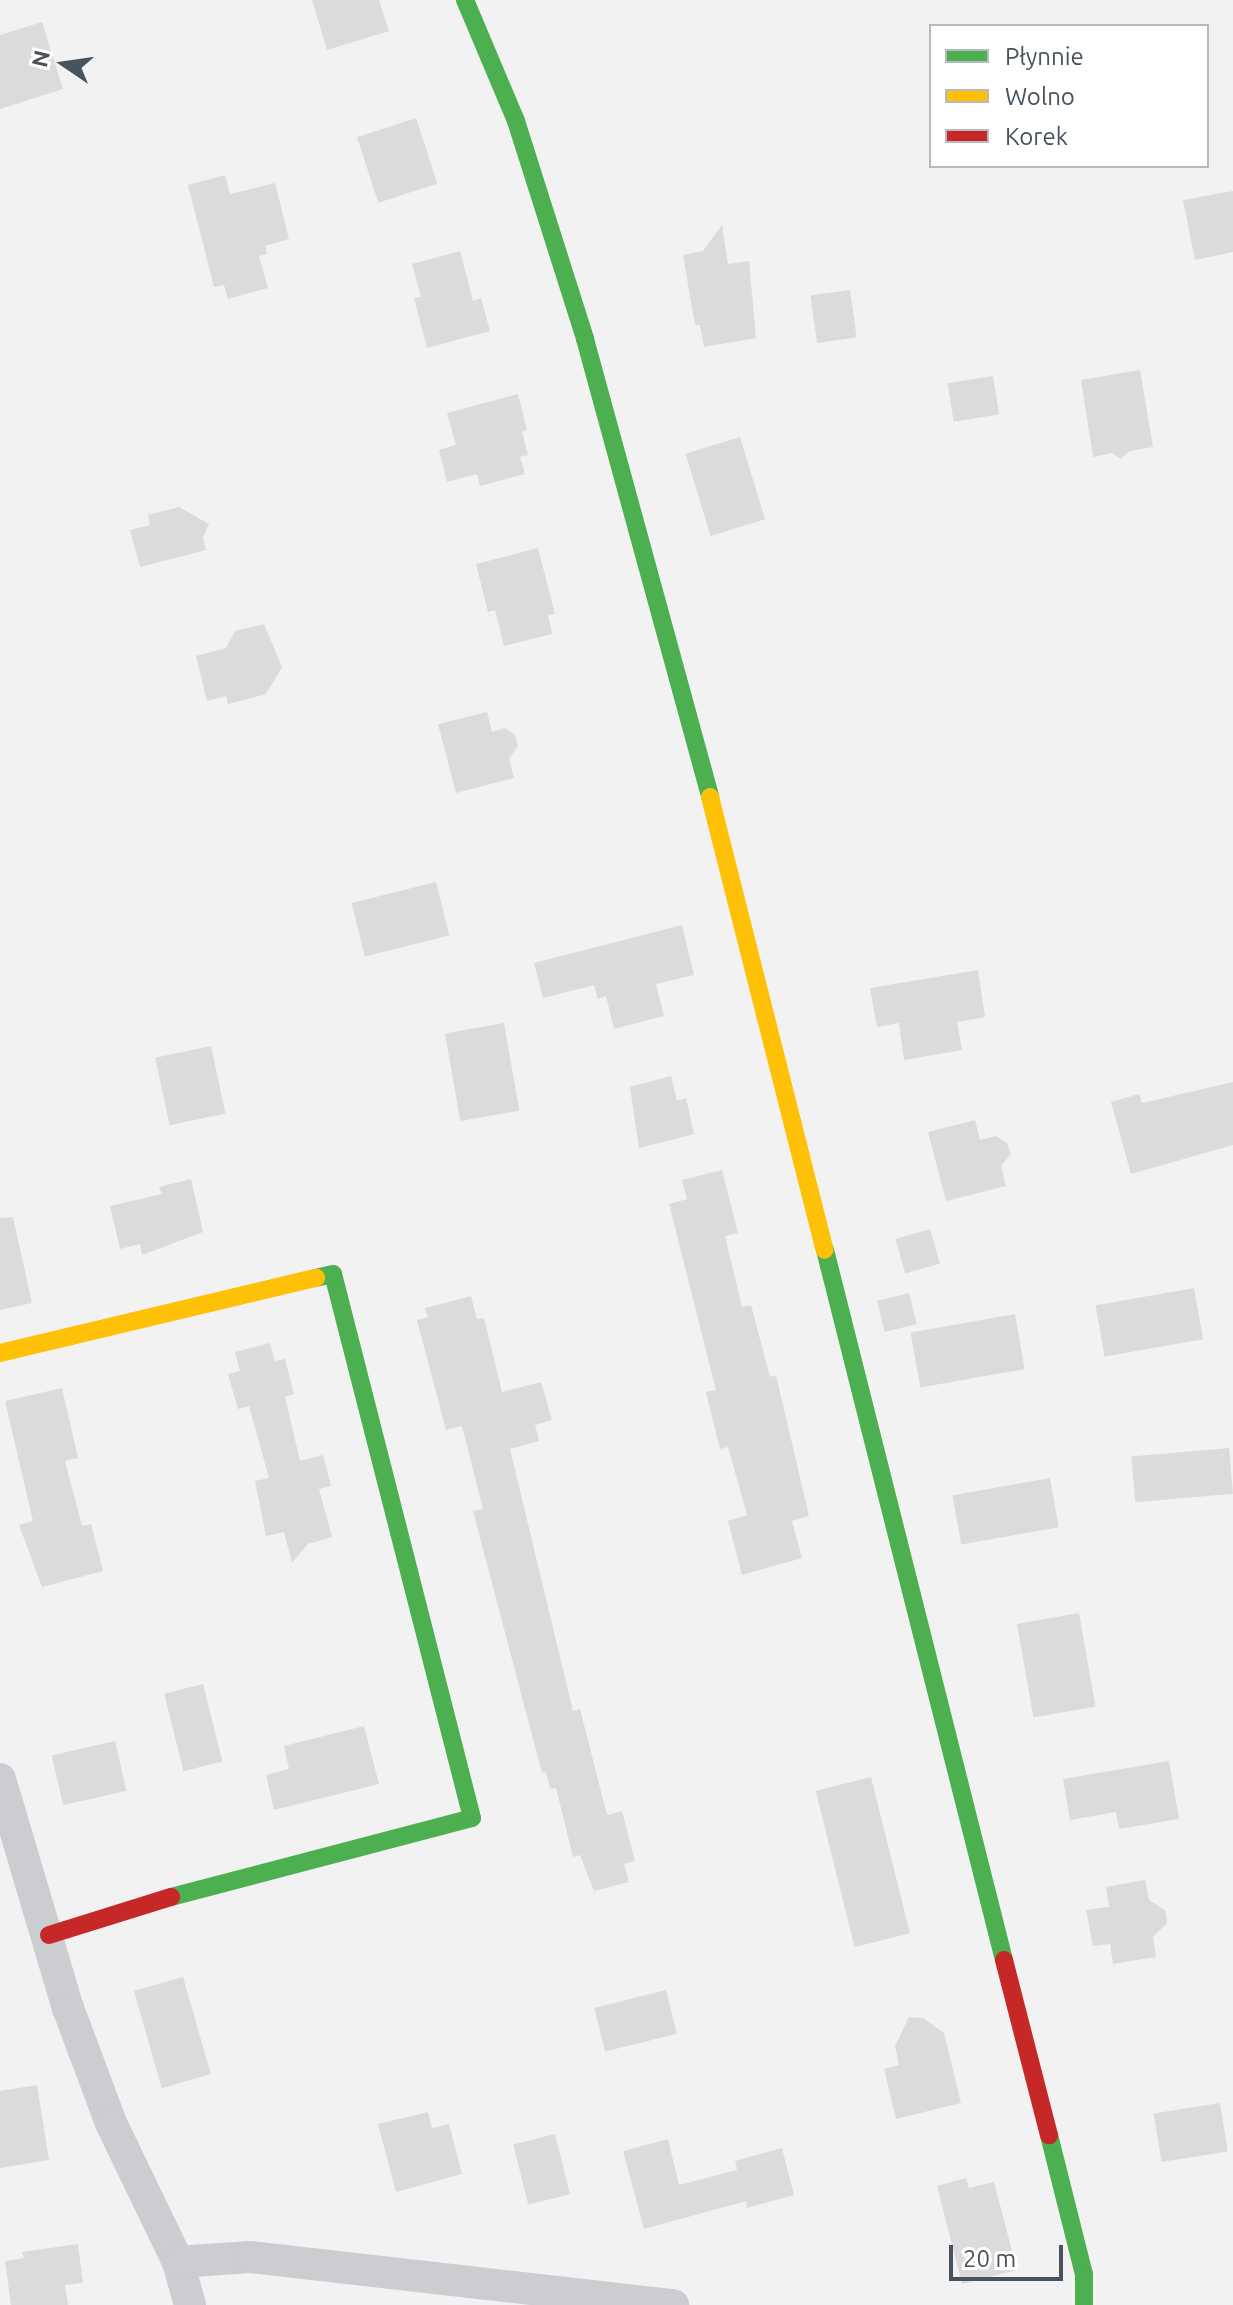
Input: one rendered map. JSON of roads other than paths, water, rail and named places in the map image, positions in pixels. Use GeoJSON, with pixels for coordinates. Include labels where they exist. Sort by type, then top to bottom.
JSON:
{"type":"FeatureCollection","features":[{"type":"Feature","properties":{"kind":"street"},"geometry":{"type":"LineString","coordinates":[[465,0],[516,121],[585,339],[688,711],[1080,2258],[1084,2305]]}},
{"type":"Feature","properties":{"kind":"street"},"geometry":{"type":"LineString","coordinates":[[0,1353],[333,1274],[472,1818],[119,1911],[49,1935]]}},
{"type":"Feature","properties":{"kind":"street"},"geometry":{"type":"LineString","coordinates":[[0,1779],[49,1935],[68,2008],[111,2123],[178,2262],[190,2305]]}},
{"type":"Feature","properties":{"kind":"street"},"geometry":{"type":"LineString","coordinates":[[178,2262],[250,2257],[673,2305]]}}]}
